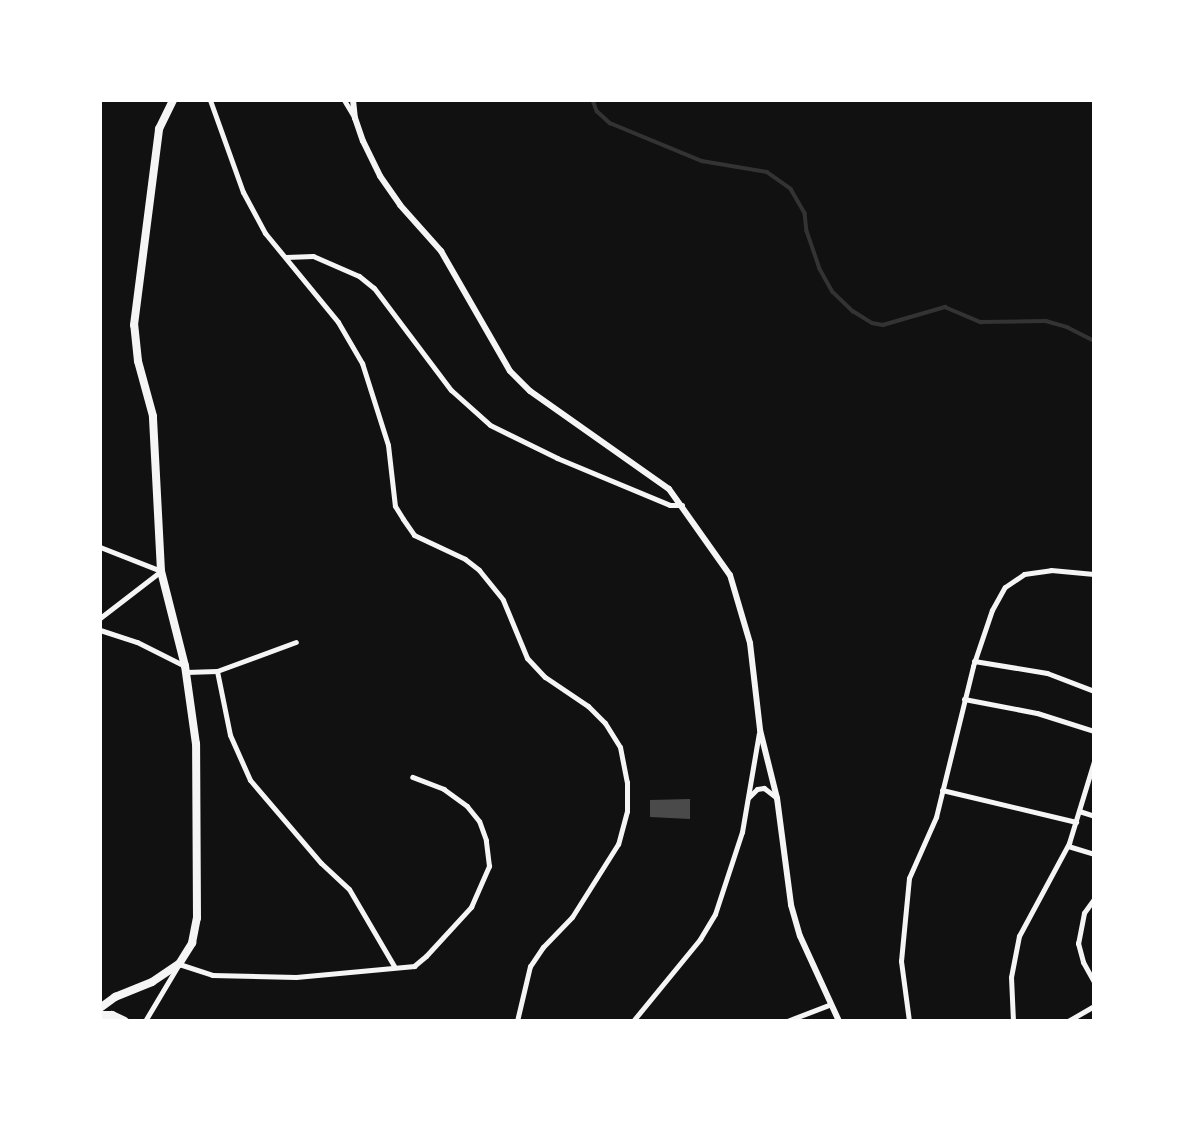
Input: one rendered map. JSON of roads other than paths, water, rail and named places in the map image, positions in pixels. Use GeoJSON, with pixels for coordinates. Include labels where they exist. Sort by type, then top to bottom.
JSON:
{"type":"FeatureCollection","features":[{"type":"Feature","properties":{"kind":"main road"},"geometry":{"type":"LineString","coordinates":[[100,1009],[115,997],[162,977],[179,964],[192,943],[197,918],[196,744],[185,669],[161,571],[153,416],[138,361],[134,324],[159,129],[173,100]]}},
{"type":"Feature","properties":{"kind":"main road"},"geometry":{"type":"LineString","coordinates":[[100,1016],[113,1015],[125,1021]]}},
{"type":"Feature","properties":{"kind":"street"},"geometry":{"type":"LineString","coordinates":[[209,100],[243,192],[265,233],[338,321],[362,363],[388,444],[393,494],[403,519],[414,535],[466,559],[479,570],[503,600],[527,658],[544,677],[587,706],[606,723],[620,747],[627,782],[627,811],[618,844],[572,918],[543,947],[530,965],[517,1021]]}},
{"type":"Feature","properties":{"kind":"street"},"geometry":{"type":"LineString","coordinates":[[344,100],[355,118],[380,176],[400,205],[441,251],[510,371],[530,391],[645,469],[669,489],[683,505],[730,575],[741,604],[755,678],[760,730],[777,798],[791,905],[800,936],[829,1005],[839,1021]]}},
{"type":"Feature","properties":{"kind":"street"},"geometry":{"type":"LineString","coordinates":[[353,100],[355,118]]}},
{"type":"Feature","properties":{"kind":"street"},"geometry":{"type":"LineString","coordinates":[[286,257],[313,256],[348,270],[374,288],[451,390],[490,425],[557,458],[670,505],[683,505]]}},
{"type":"Feature","properties":{"kind":"street"},"geometry":{"type":"LineString","coordinates":[[100,547],[161,571]]}},
{"type":"Feature","properties":{"kind":"street"},"geometry":{"type":"LineString","coordinates":[[909,1021],[901,961],[909,878],[936,817],[974,662],[992,610],[1005,587],[1024,574],[1051,570],[1094,574]]}},
{"type":"Feature","properties":{"kind":"street"},"geometry":{"type":"LineString","coordinates":[[100,618],[161,571]]}},
{"type":"Feature","properties":{"kind":"street"},"geometry":{"type":"LineString","coordinates":[[100,630],[136,642],[185,669],[217,671],[296,642]]}},
{"type":"Feature","properties":{"kind":"street"},"geometry":{"type":"LineString","coordinates":[[974,662],[1047,673],[1094,691]]}},
{"type":"Feature","properties":{"kind":"street"},"geometry":{"type":"LineString","coordinates":[[217,671],[230,734],[250,780],[321,863],[349,889],[394,966]]}},
{"type":"Feature","properties":{"kind":"street"},"geometry":{"type":"LineString","coordinates":[[964,699],[1037,713],[1094,731]]}},
{"type":"Feature","properties":{"kind":"street"},"geometry":{"type":"LineString","coordinates":[[633,1021],[700,939],[715,914],[735,860],[760,730]]}},
{"type":"Feature","properties":{"kind":"street"},"geometry":{"type":"LineString","coordinates":[[1013,1021],[1011,977],[1019,936],[1068,846],[1094,761]]}},
{"type":"Feature","properties":{"kind":"street"},"geometry":{"type":"LineString","coordinates":[[145,1021],[179,964],[212,975],[296,977],[414,966],[454,928],[471,907],[489,866],[486,840],[480,821],[467,806],[444,789],[412,777]]}},
{"type":"Feature","properties":{"kind":"street"},"geometry":{"type":"LineString","coordinates":[[749,797],[757,789],[764,788],[777,798]]}},
{"type":"Feature","properties":{"kind":"street"},"geometry":{"type":"LineString","coordinates":[[942,790],[1076,821]]}},
{"type":"Feature","properties":{"kind":"street"},"geometry":{"type":"LineString","coordinates":[[1079,811],[1094,816]]}},
{"type":"Feature","properties":{"kind":"street"},"geometry":{"type":"LineString","coordinates":[[1068,846],[1094,854]]}},
{"type":"Feature","properties":{"kind":"street"},"geometry":{"type":"LineString","coordinates":[[1094,900],[1084,913],[1079,943],[1083,962],[1094,982]]}},
{"type":"Feature","properties":{"kind":"street"},"geometry":{"type":"LineString","coordinates":[[787,1021],[829,1005]]}},
{"type":"Feature","properties":{"kind":"street"},"geometry":{"type":"LineString","coordinates":[[1068,1021],[1094,1006]]}},
{"type":"Feature","properties":{"kind":"waterway"},"geometry":{"type":"LineString","coordinates":[[593,100],[597,111],[610,123],[702,161],[767,172],[791,189],[805,213],[807,231],[820,269],[833,292],[853,311],[872,323],[883,325],[945,307],[981,322],[1046,321],[1067,327],[1094,341]]}}]}
